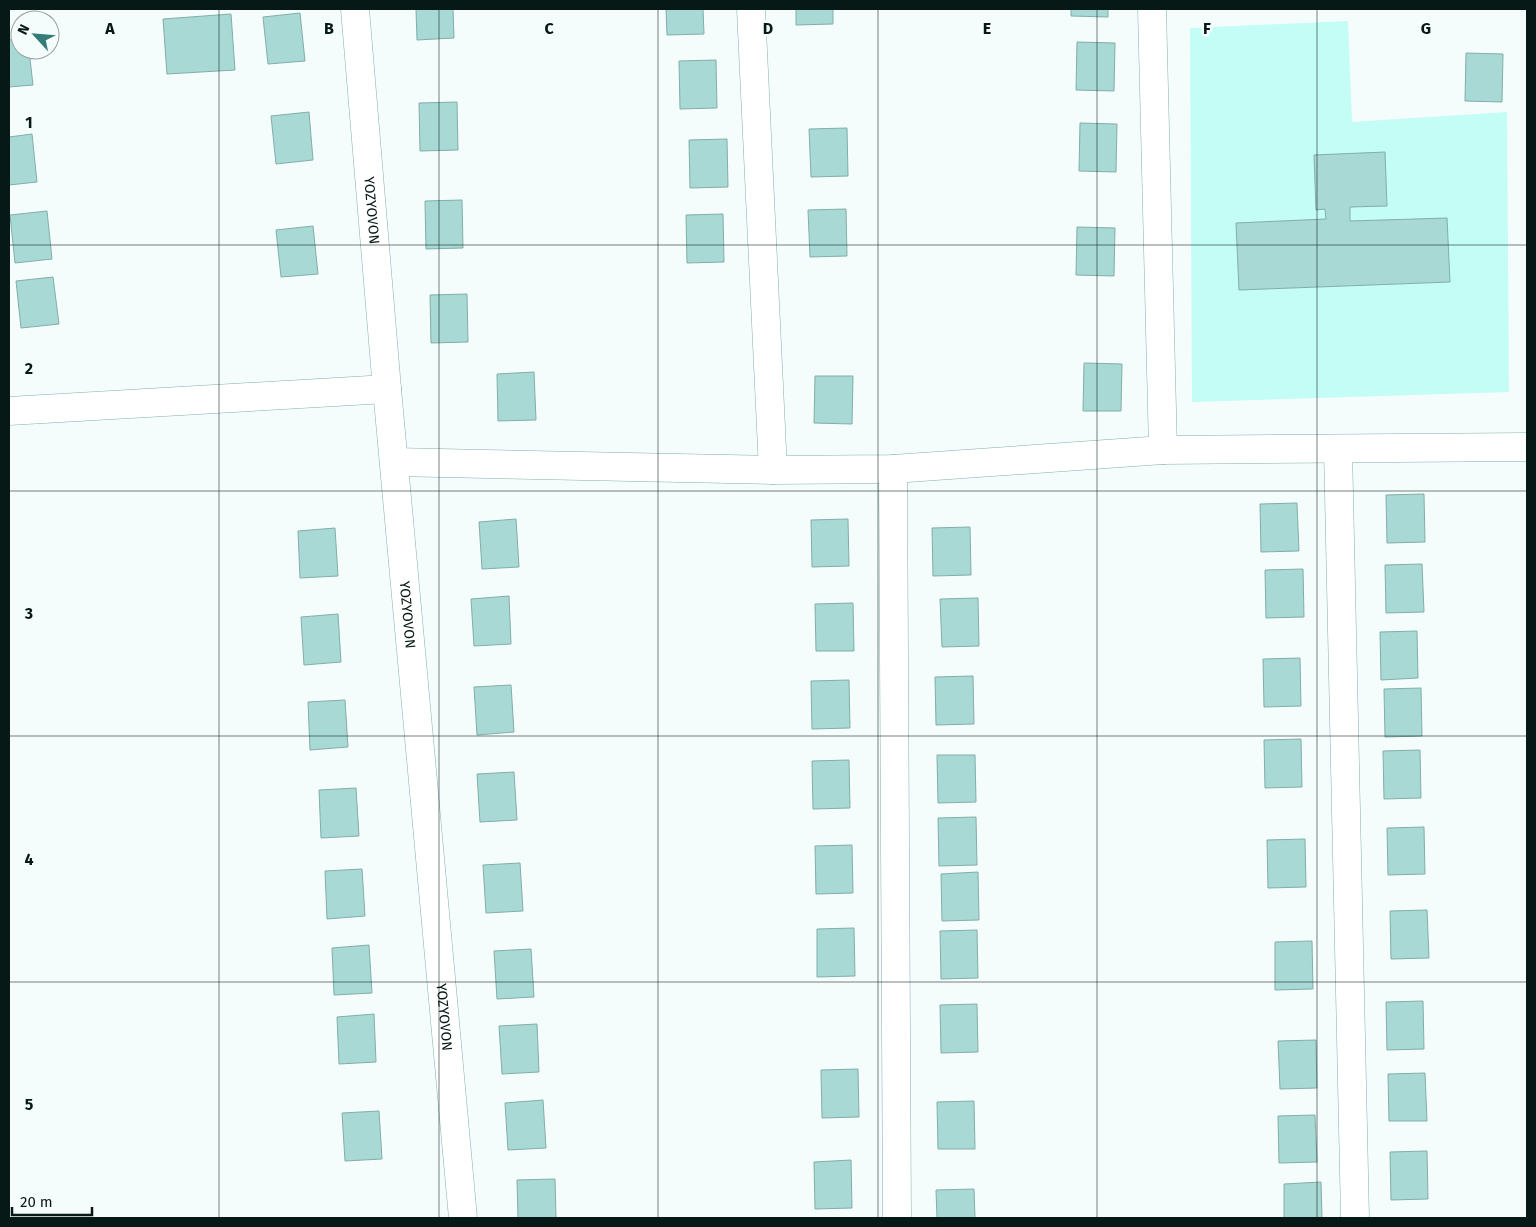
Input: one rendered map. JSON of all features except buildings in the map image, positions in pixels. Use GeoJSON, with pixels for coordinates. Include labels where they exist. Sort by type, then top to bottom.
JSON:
{"type":"FeatureCollection","features":[{"type":"Feature","properties":{"kind":"street","name":"YOZYOVON"},"geometry":{"type":"LineString","coordinates":[[355,9],[387,389],[463,1218]]}},
{"type":"Feature","properties":{"kind":"street"},"geometry":{"type":"LineString","coordinates":[[751,9],[773,470]]}},
{"type":"Feature","properties":{"kind":"street"},"geometry":{"type":"LineString","coordinates":[[1152,9],[1163,450]]}},
{"type":"Feature","properties":{"kind":"street"},"geometry":{"type":"LineString","coordinates":[[9,412],[387,389]]}},
{"type":"Feature","properties":{"kind":"street"},"geometry":{"type":"LineString","coordinates":[[394,462],[773,470],[893,469],[1163,450],[1527,447]]}},
{"type":"Feature","properties":{"kind":"street"},"geometry":{"type":"LineString","coordinates":[[1338,449],[1355,1218]]}},
{"type":"Feature","properties":{"kind":"street"},"geometry":{"type":"LineString","coordinates":[[893,469],[897,1218]]}},
{"type":"Feature","properties":{"kind":"shaded area"},"geometry":{"type":"Polygon","coordinates":[[[1348,21],[1352,122],[1507,112],[1509,392],[1192,402],[1190,28],[1348,21]]]}}]}
